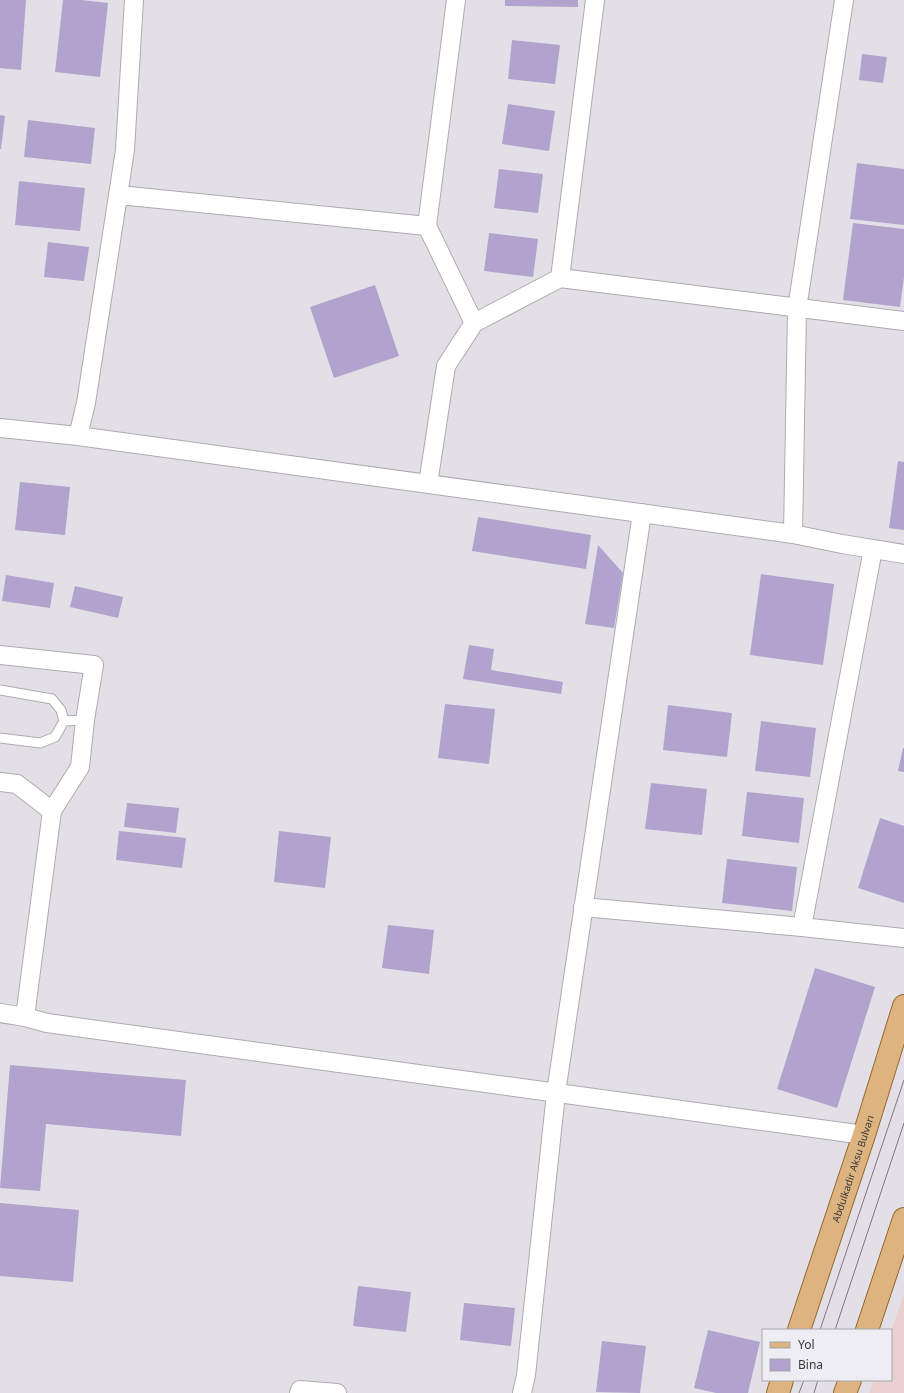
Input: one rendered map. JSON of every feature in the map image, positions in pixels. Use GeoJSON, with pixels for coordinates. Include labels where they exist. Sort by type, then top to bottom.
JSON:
{"type":"FeatureCollection","features":[{"type":"Feature","properties":{"kind":"main road","name":"Abdulkadir Aksu Bulvarı"},"geometry":{"type":"LineString","coordinates":[[799,1329],[864,1135],[904,1006]]}},
{"type":"Feature","properties":{"kind":"main road"},"geometry":{"type":"LineString","coordinates":[[867,1329],[904,1219]]}},
{"type":"Feature","properties":{"kind":"main road"},"geometry":{"type":"LineString","coordinates":[[778,1393],[782,1381]]}},
{"type":"Feature","properties":{"kind":"main road"},"geometry":{"type":"LineString","coordinates":[[846,1393],[850,1381]]}},
{"type":"Feature","properties":{"kind":"street"},"geometry":{"type":"LineString","coordinates":[[78,436],[86,402],[125,150],[134,0]]}},
{"type":"Feature","properties":{"kind":"street"},"geometry":{"type":"LineString","coordinates":[[456,0],[427,226],[474,324]]}},
{"type":"Feature","properties":{"kind":"street"},"geometry":{"type":"LineString","coordinates":[[560,278],[595,0]]}},
{"type":"Feature","properties":{"kind":"street"},"geometry":{"type":"LineString","coordinates":[[793,534],[797,309],[844,0]]}},
{"type":"Feature","properties":{"kind":"street"},"geometry":{"type":"LineString","coordinates":[[119,195],[427,226]]}},
{"type":"Feature","properties":{"kind":"street"},"geometry":{"type":"LineString","coordinates":[[428,484],[446,366],[474,324],[560,278],[797,309],[904,321]]}},
{"type":"Feature","properties":{"kind":"street"},"geometry":{"type":"LineString","coordinates":[[0,428],[78,436],[793,534],[904,554]]}},
{"type":"Feature","properties":{"kind":"street"},"geometry":{"type":"LineString","coordinates":[[522,1393],[526,1376],[556,1093],[642,513]]}},
{"type":"Feature","properties":{"kind":"street"},"geometry":{"type":"LineString","coordinates":[[802,927],[873,549]]}},
{"type":"Feature","properties":{"kind":"street"},"geometry":{"type":"LineString","coordinates":[[0,655],[94,665],[85,720],[80,767],[52,811],[25,1017]]}},
{"type":"Feature","properties":{"kind":"street"},"geometry":{"type":"LineString","coordinates":[[0,782],[17,784],[52,811]]}},
{"type":"Feature","properties":{"kind":"street"},"geometry":{"type":"LineString","coordinates":[[583,907],[904,938]]}},
{"type":"Feature","properties":{"kind":"street"},"geometry":{"type":"LineString","coordinates":[[0,1013],[25,1017],[47,1023],[864,1135]]}},
{"type":"Feature","properties":{"kind":"street"},"geometry":{"type":"LineString","coordinates":[[299,1393],[300,1390],[337,1393]]}},
{"type":"Feature","properties":{"kind":"lane"},"geometry":{"type":"LineString","coordinates":[[0,690],[52,699],[61,710],[64,721],[55,737],[40,743],[0,738]]}},
{"type":"Feature","properties":{"kind":"lane"},"geometry":{"type":"LineString","coordinates":[[64,721],[85,720]]}},
{"type":"Feature","properties":{"kind":"shaded area"},"geometry":{"type":"Polygon","coordinates":[[[904,1294],[904,1393],[869,1393],[874,1381],[892,1381],[892,1329],[904,1294]]]}},
{"type":"Feature","properties":{"kind":"building"},"geometry":{"type":"Polygon","coordinates":[[[0,0],[26,0],[21,70],[0,68],[0,0]]]}},
{"type":"Feature","properties":{"kind":"building"},"geometry":{"type":"Polygon","coordinates":[[[63,0],[108,3],[100,77],[55,72],[63,0]]]}},
{"type":"Feature","properties":{"kind":"building"},"geometry":{"type":"Polygon","coordinates":[[[505,0],[578,0],[578,7],[505,6],[505,0]]]}},
{"type":"Feature","properties":{"kind":"building"},"geometry":{"type":"Polygon","coordinates":[[[512,40],[560,45],[555,84],[508,79],[512,40]]]}},
{"type":"Feature","properties":{"kind":"building"},"geometry":{"type":"Polygon","coordinates":[[[862,54],[887,57],[883,83],[859,80],[862,54]]]}},
{"type":"Feature","properties":{"kind":"building"},"geometry":{"type":"Polygon","coordinates":[[[508,104],[555,111],[549,151],[502,144],[508,104]]]}},
{"type":"Feature","properties":{"kind":"building"},"geometry":{"type":"Polygon","coordinates":[[[0,115],[5,116],[1,149],[0,149],[0,115]]]}},
{"type":"Feature","properties":{"kind":"building"},"geometry":{"type":"Polygon","coordinates":[[[28,120],[95,128],[91,164],[24,157],[28,120]]]}},
{"type":"Feature","properties":{"kind":"building"},"geometry":{"type":"Polygon","coordinates":[[[857,163],[904,169],[904,225],[850,219],[857,163]]]}},
{"type":"Feature","properties":{"kind":"building"},"geometry":{"type":"Polygon","coordinates":[[[499,169],[543,174],[538,213],[494,208],[499,169]]]}},
{"type":"Feature","properties":{"kind":"building"},"geometry":{"type":"Polygon","coordinates":[[[19,181],[85,188],[80,231],[15,225],[19,181]]]}},
{"type":"Feature","properties":{"kind":"building"},"geometry":{"type":"Polygon","coordinates":[[[853,223],[904,229],[904,277],[900,307],[843,300],[853,223]]]}},
{"type":"Feature","properties":{"kind":"building"},"geometry":{"type":"Polygon","coordinates":[[[489,233],[538,239],[533,277],[484,271],[489,233]]]}},
{"type":"Feature","properties":{"kind":"building"},"geometry":{"type":"Polygon","coordinates":[[[48,242],[89,247],[84,281],[44,277],[48,242]]]}},
{"type":"Feature","properties":{"kind":"building"},"geometry":{"type":"Polygon","coordinates":[[[375,285],[399,356],[334,378],[310,307],[375,285]]]}},
{"type":"Feature","properties":{"kind":"building"},"geometry":{"type":"Polygon","coordinates":[[[898,461],[904,462],[904,530],[889,528],[898,461]]]}},
{"type":"Feature","properties":{"kind":"building"},"geometry":{"type":"Polygon","coordinates":[[[20,482],[70,487],[65,535],[15,530],[20,482]]]}},
{"type":"Feature","properties":{"kind":"building"},"geometry":{"type":"Polygon","coordinates":[[[478,517],[591,535],[586,569],[472,551],[478,517]]]}},
{"type":"Feature","properties":{"kind":"building"},"geometry":{"type":"Polygon","coordinates":[[[598,545],[623,573],[614,628],[585,624],[598,545]]]}},
{"type":"Feature","properties":{"kind":"building"},"geometry":{"type":"Polygon","coordinates":[[[761,574],[834,584],[823,665],[750,655],[761,574]]]}},
{"type":"Feature","properties":{"kind":"building"},"geometry":{"type":"Polygon","coordinates":[[[6,575],[54,583],[50,608],[2,601],[6,575]]]}},
{"type":"Feature","properties":{"kind":"building"},"geometry":{"type":"Polygon","coordinates":[[[75,586],[123,597],[118,618],[70,607],[75,586]]]}},
{"type":"Feature","properties":{"kind":"building"},"geometry":{"type":"Polygon","coordinates":[[[469,645],[494,649],[491,670],[563,682],[561,694],[463,679],[469,645]]]}},
{"type":"Feature","properties":{"kind":"building"},"geometry":{"type":"Polygon","coordinates":[[[445,704],[495,709],[489,764],[438,758],[445,704]]]}},
{"type":"Feature","properties":{"kind":"building"},"geometry":{"type":"Polygon","coordinates":[[[668,705],[732,713],[727,757],[663,750],[668,705]]]}},
{"type":"Feature","properties":{"kind":"building"},"geometry":{"type":"Polygon","coordinates":[[[761,721],[816,728],[810,777],[755,771],[761,721]]]}},
{"type":"Feature","properties":{"kind":"building"},"geometry":{"type":"Polygon","coordinates":[[[904,748],[904,772],[898,771],[904,748]]]}},
{"type":"Feature","properties":{"kind":"building"},"geometry":{"type":"Polygon","coordinates":[[[651,783],[707,789],[702,835],[645,829],[651,783]]]}},
{"type":"Feature","properties":{"kind":"building"},"geometry":{"type":"Polygon","coordinates":[[[747,792],[804,798],[799,843],[742,836],[747,792]]]}},
{"type":"Feature","properties":{"kind":"building"},"geometry":{"type":"Polygon","coordinates":[[[127,803],[179,808],[176,833],[124,827],[127,803]]]}},
{"type":"Feature","properties":{"kind":"building"},"geometry":{"type":"Polygon","coordinates":[[[880,818],[904,826],[904,903],[858,888],[880,818]]]}},
{"type":"Feature","properties":{"kind":"building"},"geometry":{"type":"Polygon","coordinates":[[[119,831],[186,838],[182,868],[116,860],[119,831]]]}},
{"type":"Feature","properties":{"kind":"building"},"geometry":{"type":"Polygon","coordinates":[[[279,831],[331,837],[325,888],[274,882],[279,831]]]}},
{"type":"Feature","properties":{"kind":"building"},"geometry":{"type":"Polygon","coordinates":[[[727,859],[797,867],[792,911],[722,903],[727,859]]]}},
{"type":"Feature","properties":{"kind":"building"},"geometry":{"type":"Polygon","coordinates":[[[388,925],[434,930],[429,974],[382,968],[388,925]]]}},
{"type":"Feature","properties":{"kind":"building"},"geometry":{"type":"Polygon","coordinates":[[[815,968],[875,987],[837,1108],[777,1089],[815,968]]]}},
{"type":"Feature","properties":{"kind":"building"},"geometry":{"type":"Polygon","coordinates":[[[10,1065],[186,1080],[181,1136],[46,1124],[40,1191],[0,1188],[10,1065]]]}},
{"type":"Feature","properties":{"kind":"building"},"geometry":{"type":"Polygon","coordinates":[[[0,1203],[79,1210],[73,1282],[0,1276],[0,1203]]]}},
{"type":"Feature","properties":{"kind":"building"},"geometry":{"type":"Polygon","coordinates":[[[358,1286],[411,1292],[406,1332],[353,1326],[358,1286]]]}},
{"type":"Feature","properties":{"kind":"building"},"geometry":{"type":"Polygon","coordinates":[[[464,1303],[515,1308],[511,1346],[460,1340],[464,1303]]]}},
{"type":"Feature","properties":{"kind":"building"},"geometry":{"type":"Polygon","coordinates":[[[708,1330],[760,1342],[748,1393],[716,1393],[694,1388],[708,1330]]]}},
{"type":"Feature","properties":{"kind":"building"},"geometry":{"type":"Polygon","coordinates":[[[602,1341],[646,1346],[640,1393],[596,1392],[602,1341]]]}},
{"type":"Feature","properties":{"kind":"tram line"},"geometry":{"type":"LineString","coordinates":[[820,1329],[904,1080]]}},
{"type":"Feature","properties":{"kind":"tram line"},"geometry":{"type":"LineString","coordinates":[[835,1329],[904,1123]]}},
{"type":"Feature","properties":{"kind":"tram line"},"geometry":{"type":"LineString","coordinates":[[799,1393],[804,1381]]}},
{"type":"Feature","properties":{"kind":"tram line"},"geometry":{"type":"LineString","coordinates":[[814,1393],[818,1381]]}}]}
